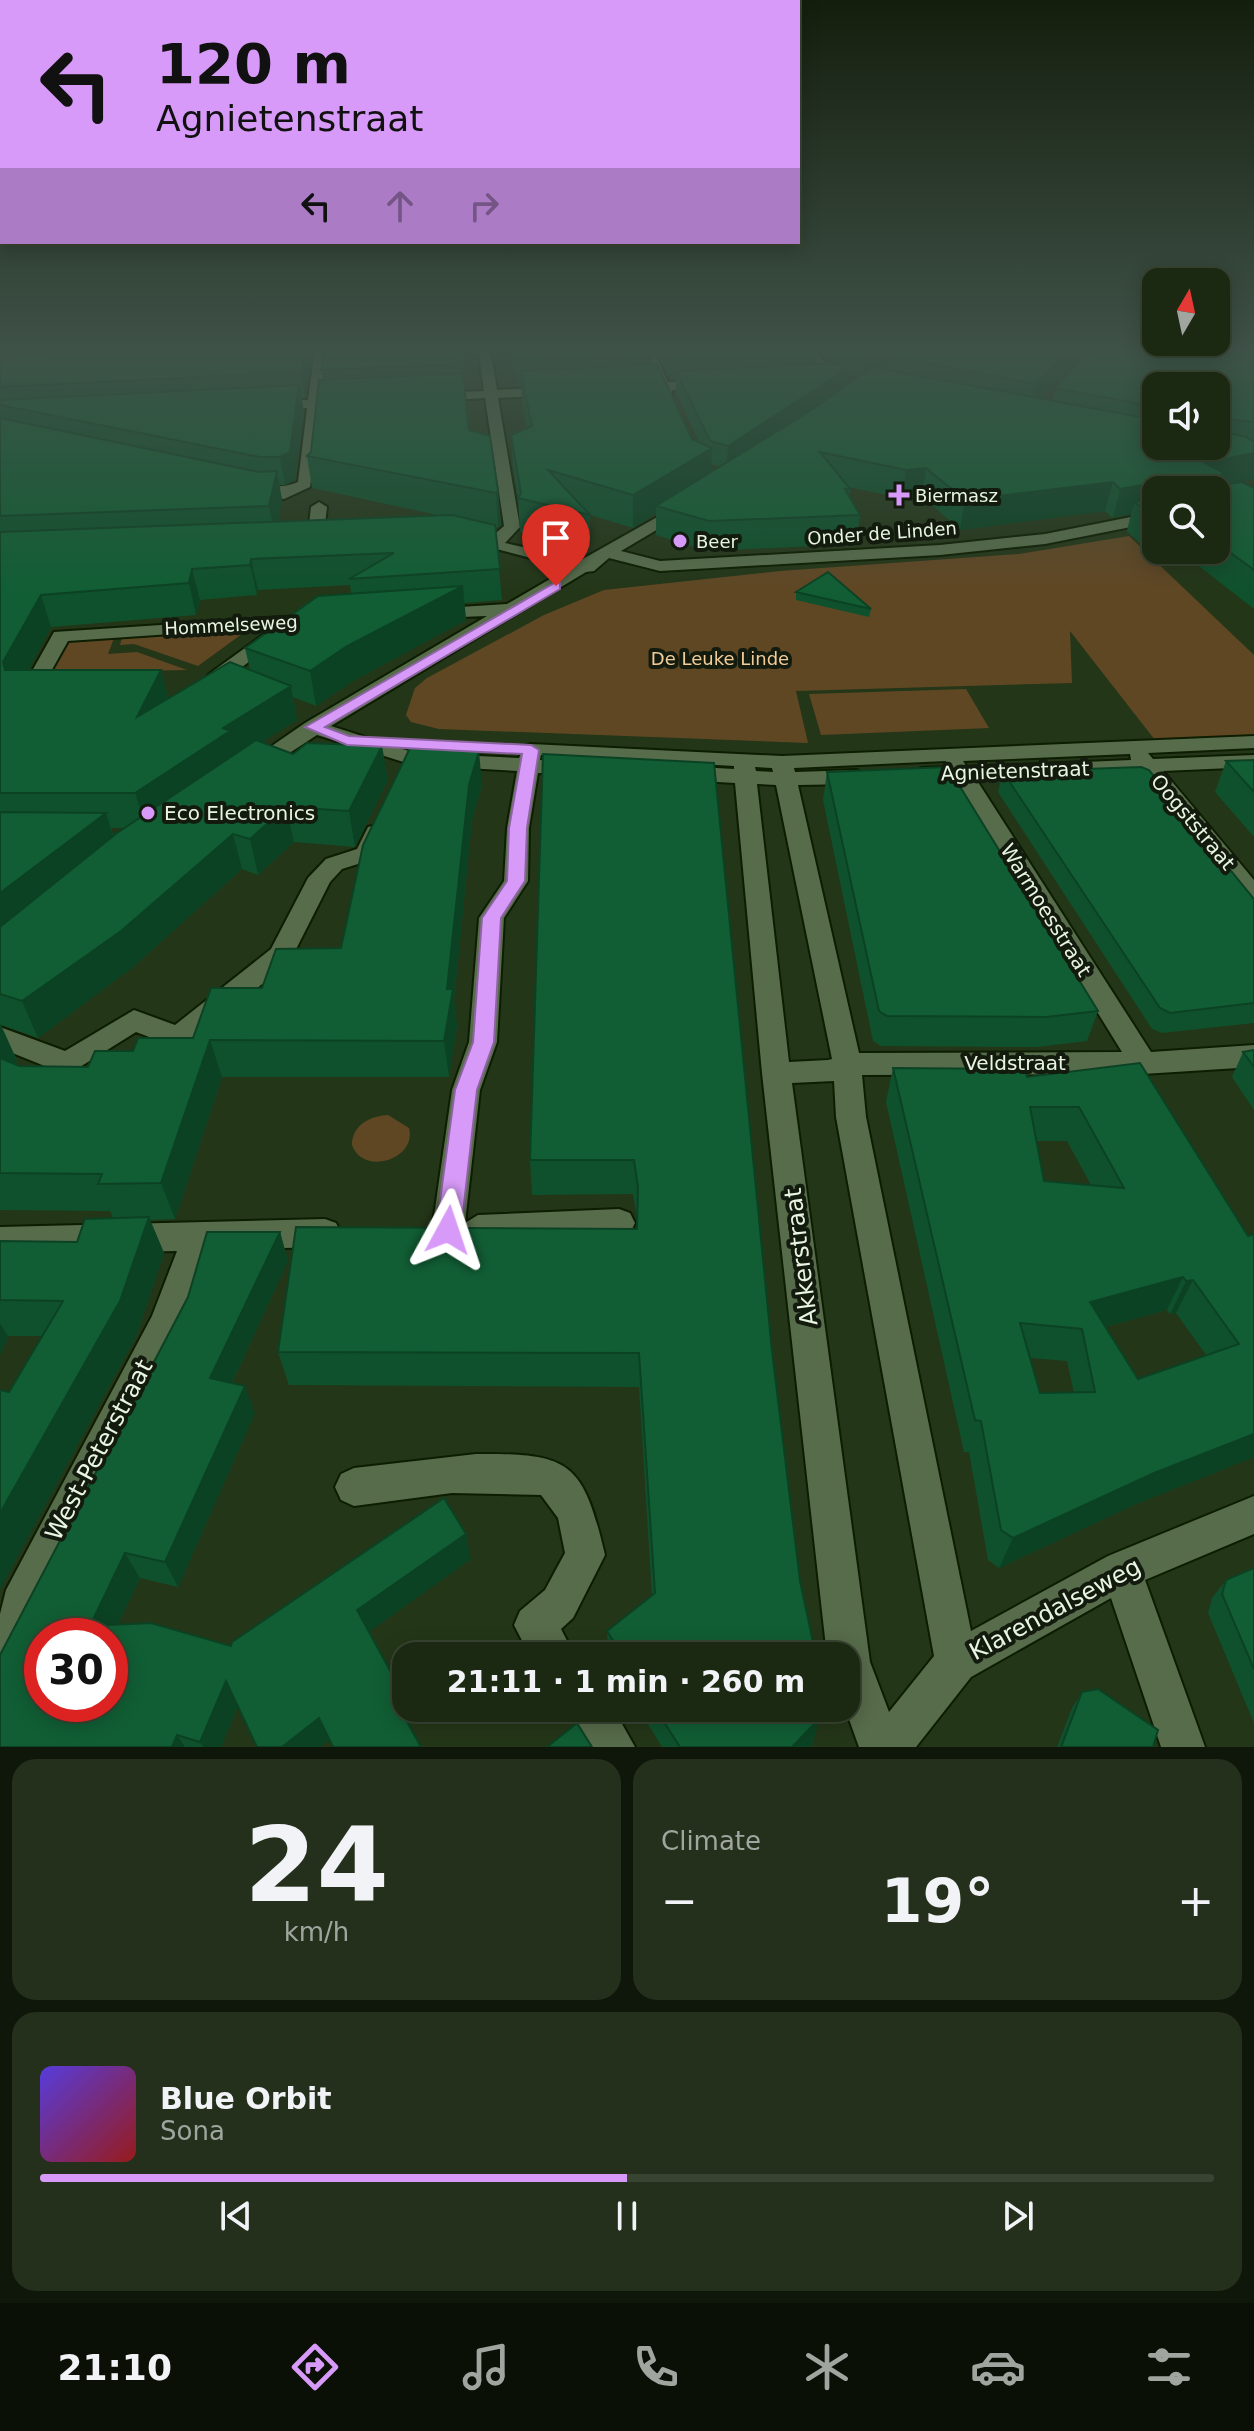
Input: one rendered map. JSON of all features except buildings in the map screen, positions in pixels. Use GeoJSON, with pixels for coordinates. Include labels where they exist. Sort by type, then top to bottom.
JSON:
{"type":"FeatureCollection","features":[{"type":"Feature","properties":{"kind":"street"},"geometry":{"type":"LineString","coordinates":[[234,487],[284,494],[305,484],[313,430]]}},
{"type":"Feature","properties":{"kind":"street"},"geometry":{"type":"LineString","coordinates":[[493,545],[512,527],[497,430]]}},
{"type":"Feature","properties":{"kind":"street"},"geometry":{"type":"LineString","coordinates":[[229,783],[311,719],[517,609],[696,499]]}},
{"type":"Feature","properties":{"kind":"street"},"geometry":{"type":"LineString","coordinates":[[316,541],[319,507]]}},
{"type":"Feature","properties":{"kind":"street","name":"Onder de Linden"},"geometry":{"type":"LineString","coordinates":[[610,553],[646,563],[674,566],[940,550],[1045,539],[1142,520]]}},
{"type":"Feature","properties":{"kind":"street"},"geometry":{"type":"LineString","coordinates":[[452,536],[588,567]]}},
{"type":"Feature","properties":{"kind":"street"},"geometry":{"type":"LineString","coordinates":[[422,614],[517,609]]}},
{"type":"Feature","properties":{"kind":"street","name":"Hommelseweg"},"geometry":{"type":"LineString","coordinates":[[28,696],[61,636],[332,619]]}},
{"type":"Feature","properties":{"kind":"street"},"geometry":{"type":"LineString","coordinates":[[245,689],[216,678],[288,622]]}},
{"type":"Feature","properties":{"kind":"street","name":"Agnietenstraat"},"geometry":{"type":"LineString","coordinates":[[311,719],[347,740],[416,751],[745,769],[1139,757],[1254,761]]}},
{"type":"Feature","properties":{"kind":"street","name":"Agnietenstraat"},"geometry":{"type":"LineString","coordinates":[[1139,757],[1254,742]]}},
{"type":"Feature","properties":{"kind":"street"},"geometry":{"type":"LineString","coordinates":[[399,786],[416,751]]}},
{"type":"Feature","properties":{"kind":"street","name":"Oogststraat"},"geometry":{"type":"LineString","coordinates":[[1139,757],[1254,896]]}},
{"type":"Feature","properties":{"kind":"street"},"geometry":{"type":"LineString","coordinates":[[530,758],[518,828],[516,881],[492,918],[483,1042],[466,1090],[433,1231],[619,1223]]}},
{"type":"Feature","properties":{"kind":"street","name":"Warmoesstraat"},"geometry":{"type":"LineString","coordinates":[[956,764],[1143,1063]]}},
{"type":"Feature","properties":{"kind":"street","name":"Akkerstraat"},"geometry":{"type":"LineString","coordinates":[[745,769],[764,930],[776,1073],[849,1662],[881,1747]]}},
{"type":"Feature","properties":{"kind":"street"},"geometry":{"type":"LineString","coordinates":[[785,770],[847,1064],[851,1117],[956,1662]]}},
{"type":"Feature","properties":{"kind":"street"},"geometry":{"type":"LineString","coordinates":[[0,1037],[67,1064],[134,1020],[178,1038],[281,955],[320,878],[334,864],[366,854],[386,813]]}},
{"type":"Feature","properties":{"kind":"street","name":"Veldstraat"},"geometry":{"type":"LineString","coordinates":[[776,1073],[830,1071],[847,1064],[1143,1063],[1254,1056]]}},
{"type":"Feature","properties":{"kind":"street"},"geometry":{"type":"LineString","coordinates":[[0,1241],[354,1232]]}},
{"type":"Feature","properties":{"kind":"street","name":"West-Peterstraat"},"geometry":{"type":"LineString","coordinates":[[0,1663],[16,1632],[26,1590],[164,1327],[185,1280],[197,1236]]}},
{"type":"Feature","properties":{"kind":"street"},"geometry":{"type":"LineString","coordinates":[[354,1487],[456,1472],[509,1470],[551,1477],[575,1510],[585,1555],[559,1604],[534,1625],[545,1642]]}},
{"type":"Feature","properties":{"kind":"street","name":"Klarendalseweg"},"geometry":{"type":"LineString","coordinates":[[889,1747],[956,1662],[1122,1570],[1254,1515]]}},
{"type":"Feature","properties":{"kind":"street"},"geometry":{"type":"LineString","coordinates":[[1122,1570],[1183,1747]]}},
{"type":"Feature","properties":{"kind":"street"},"geometry":{"type":"LineString","coordinates":[[597,1722],[613,1747]]}},
{"type":"Feature","properties":{"kind":"green space","name":"De Leuke Linde"},"geometry":{"type":"Polygon","coordinates":[[[1129,536],[1142,548],[1142,564],[1158,564],[1254,655],[1254,737],[1155,740],[1070,631],[1072,683],[796,691],[808,743],[439,729],[411,722],[406,715],[415,688],[427,678],[544,615],[604,590],[780,571],[1019,554],[1129,536]]]}},
{"type":"Feature","properties":{"kind":"green space"},"geometry":{"type":"Polygon","coordinates":[[[246,631],[198,666],[134,644],[120,645],[122,638],[246,631]]]}},
{"type":"Feature","properties":{"kind":"green space"},"geometry":{"type":"Polygon","coordinates":[[[114,638],[108,654],[137,652],[187,670],[73,672],[41,692],[67,641],[114,638]]]}},
{"type":"Feature","properties":{"kind":"green space"},"geometry":{"type":"Polygon","coordinates":[[[966,689],[989,728],[821,735],[809,694],[966,689]]]}},
{"type":"Feature","properties":{"kind":"green space"},"geometry":{"type":"Polygon","coordinates":[[[388,1115],[409,1128],[405,1149],[388,1160],[367,1160],[352,1145],[355,1132],[363,1123],[388,1115]]]}},
{"type":"Feature","properties":{"kind":"place","name":"Biermasz"},"geometry":{"type":"Point","coordinates":[899,495]}},
{"type":"Feature","properties":{"kind":"place","name":"Beer"},"geometry":{"type":"Point","coordinates":[680,541]}},
{"type":"Feature","properties":{"kind":"place","name":"Eco Electronics"},"geometry":{"type":"Point","coordinates":[148,813]}},
{"type":"Feature","properties":{"kind":"route"},"geometry":{"type":"LineString","coordinates":[[448,1230],[466,1090],[477,1067],[483,1042],[492,918],[516,881],[518,828],[531,750],[347,740],[312,727],[556,586]]}}]}
